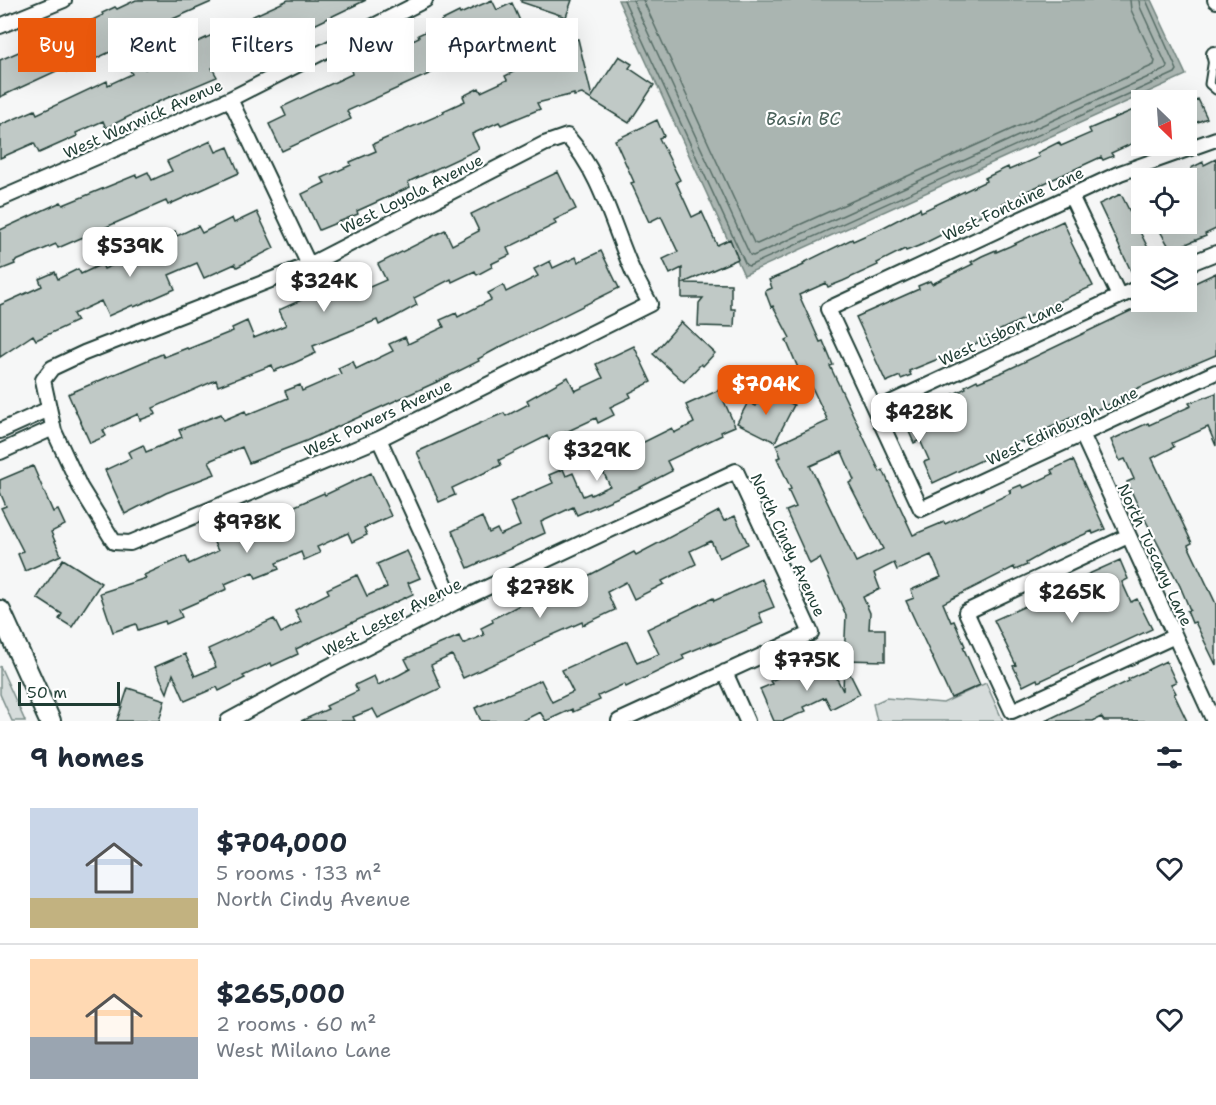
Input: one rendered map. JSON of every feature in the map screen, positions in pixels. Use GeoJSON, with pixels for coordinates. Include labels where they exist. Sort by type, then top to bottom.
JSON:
{"type":"FeatureCollection","features":[{"type":"Feature","properties":{"kind":"street"},"geometry":{"type":"LineString","coordinates":[[0,26],[64,0]]}},
{"type":"Feature","properties":{"kind":"street","name":"West Warwick Avenue"},"geometry":{"type":"LineString","coordinates":[[0,199],[230,99],[425,0]]}},
{"type":"Feature","properties":{"kind":"street"},"geometry":{"type":"LineString","coordinates":[[230,99],[309,265]]}},
{"type":"Feature","properties":{"kind":"street","name":"West Loyola Avenue"},"geometry":{"type":"LineString","coordinates":[[49,409],[43,380],[52,368],[84,353],[309,265],[544,144],[567,136],[581,151],[612,216],[634,273],[650,304]]}},
{"type":"Feature","properties":{"kind":"street","name":"West Fontaine Lane"},"geometry":{"type":"LineString","coordinates":[[875,410],[828,309],[1120,173],[1216,139]]}},
{"type":"Feature","properties":{"kind":"street"},"geometry":{"type":"LineString","coordinates":[[1071,196],[1119,296]]}},
{"type":"Feature","properties":{"kind":"street"},"geometry":{"type":"LineString","coordinates":[[1197,261],[1216,253]]}},
{"type":"Feature","properties":{"kind":"street","name":"West Lisbon Lane"},"geometry":{"type":"LineString","coordinates":[[875,410],[1131,291]]}},
{"type":"Feature","properties":{"kind":"street","name":"West Powers Avenue"},"geometry":{"type":"LineString","coordinates":[[53,428],[80,487],[114,542],[130,543],[380,439],[650,304]]}},
{"type":"Feature","properties":{"kind":"street","name":"West Edinburgh Lane"},"geometry":{"type":"LineString","coordinates":[[875,410],[921,509],[1216,372]]}},
{"type":"Feature","properties":{"kind":"street"},"geometry":{"type":"LineString","coordinates":[[0,431],[49,409],[53,428],[0,452]]}},
{"type":"Feature","properties":{"kind":"street","name":"North Tuscany Lane"},"geometry":{"type":"LineString","coordinates":[[1082,435],[1214,721]]}},
{"type":"Feature","properties":{"kind":"street"},"geometry":{"type":"LineString","coordinates":[[380,439],[454,603]]}},
{"type":"Feature","properties":{"kind":"street","name":"West Lester Avenue"},"geometry":{"type":"LineString","coordinates":[[228,721],[454,603],[736,471]]}},
{"type":"Feature","properties":{"kind":"street","name":"North Cindy Avenue"},"geometry":{"type":"LineString","coordinates":[[725,672],[811,633],[736,471]]}},
{"type":"Feature","properties":{"kind":"street"},"geometry":{"type":"LineString","coordinates":[[1128,536],[966,612],[1012,711],[1175,636]]}},
{"type":"Feature","properties":{"kind":"street"},"geometry":{"type":"LineString","coordinates":[[0,610],[50,721]]}},
{"type":"Feature","properties":{"kind":"street"},"geometry":{"type":"LineString","coordinates":[[619,721],[725,672],[747,721]]}},
{"type":"Feature","properties":{"kind":"lane"},"geometry":{"type":"LineString","coordinates":[[1215,56],[1209,84],[1216,90]]}},
{"type":"Feature","properties":{"kind":"shaded area"},"geometry":{"type":"Polygon","coordinates":[[[0,666],[25,721],[12,721],[0,694],[0,666]]]}},
{"type":"Feature","properties":{"kind":"shaded area"},"geometry":{"type":"Polygon","coordinates":[[[986,683],[1003,721],[877,721],[873,704],[886,698],[943,703],[986,683]]]}},
{"type":"Feature","properties":{"kind":"water","name":"Basin BC"},"geometry":{"type":"Polygon","coordinates":[[[618,0],[1151,0],[1186,75],[1153,90],[1131,90],[1131,100],[744,275],[618,0]]]}},
{"type":"Feature","properties":{"kind":"building"},"geometry":{"type":"Polygon","coordinates":[[[136,0],[216,0],[175,18],[108,18],[108,53],[96,59],[96,18],[115,7],[117,9],[136,0]]]}},
{"type":"Feature","properties":{"kind":"building"},"geometry":{"type":"Polygon","coordinates":[[[288,0],[366,0],[315,25],[315,18],[249,18],[288,0]]]}},
{"type":"Feature","properties":{"kind":"building"},"geometry":{"type":"Polygon","coordinates":[[[492,0],[497,10],[512,3],[519,18],[447,18],[459,12],[460,14],[492,0]]]}},
{"type":"Feature","properties":{"kind":"building"},"geometry":{"type":"Polygon","coordinates":[[[521,0],[572,0],[566,17],[521,2],[521,0]]]}},
{"type":"Feature","properties":{"kind":"building"},"geometry":{"type":"Polygon","coordinates":[[[426,31],[426,72],[433,72],[347,111],[351,119],[282,151],[269,124],[286,116],[282,107],[352,74],[352,72],[414,72],[414,39],[419,37],[418,35],[426,31]]]}},
{"type":"Feature","properties":{"kind":"building"},"geometry":{"type":"Polygon","coordinates":[[[210,36],[210,72],[214,72],[217,77],[160,101],[106,128],[103,121],[39,153],[34,143],[0,158],[0,125],[35,110],[37,114],[107,81],[108,85],[132,74],[131,72],[198,72],[198,42],[210,36]]]}},
{"type":"Feature","properties":{"kind":"building"},"geometry":{"type":"Polygon","coordinates":[[[578,39],[592,97],[619,56],[632,64],[629,68],[654,85],[629,123],[582,94],[537,103],[540,109],[501,125],[499,122],[472,134],[479,149],[408,182],[410,187],[357,211],[358,214],[319,230],[302,194],[325,183],[322,178],[376,151],[373,144],[444,113],[443,111],[465,101],[463,96],[479,88],[481,92],[507,80],[505,76],[513,72],[578,72],[578,39]]]}},
{"type":"Feature","properties":{"kind":"building"},"geometry":{"type":"Polygon","coordinates":[[[18,52],[18,72],[54,72],[0,97],[0,60],[18,52]]]}},
{"type":"Feature","properties":{"kind":"building"},"geometry":{"type":"Polygon","coordinates":[[[1197,100],[1207,118],[1197,122],[1197,100]]]}},
{"type":"Feature","properties":{"kind":"building"},"geometry":{"type":"Polygon","coordinates":[[[1131,111],[1131,144],[1111,153],[1113,156],[1103,160],[1101,157],[1021,194],[1022,197],[1010,203],[1009,201],[921,245],[906,251],[905,249],[877,263],[878,265],[843,281],[828,287],[826,283],[799,295],[820,342],[823,341],[833,365],[830,366],[880,472],[883,470],[913,535],[944,522],[945,524],[1011,493],[1009,490],[1021,485],[1023,488],[1053,474],[1051,470],[1073,460],[1105,529],[1093,534],[1092,531],[1051,549],[1026,563],[1027,565],[1015,570],[1014,567],[943,603],[951,622],[954,621],[980,685],[951,698],[906,601],[914,598],[911,590],[941,577],[931,555],[897,570],[894,563],[874,573],[880,589],[863,597],[870,613],[869,629],[885,629],[885,661],[844,660],[846,615],[820,558],[810,564],[786,511],[796,507],[788,490],[791,489],[777,458],[781,457],[776,445],[828,421],[808,379],[805,384],[786,340],[790,338],[773,306],[771,307],[765,291],[772,288],[769,280],[804,265],[803,263],[852,239],[853,241],[882,228],[920,208],[921,212],[986,181],[985,178],[1008,167],[1009,170],[1039,157],[1037,153],[1059,142],[1061,146],[1091,133],[1089,129],[1131,111]],[[842,452],[810,466],[856,562],[883,549],[849,483],[854,480],[842,452]]]}},
{"type":"Feature","properties":{"kind":"building"},"geometry":{"type":"Polygon","coordinates":[[[657,120],[664,136],[659,138],[680,180],[676,182],[692,217],[702,212],[717,245],[730,239],[738,259],[683,283],[731,284],[731,309],[735,309],[734,327],[698,326],[699,303],[703,298],[682,298],[682,268],[670,274],[663,259],[678,252],[661,216],[649,222],[615,140],[657,120]]]}},
{"type":"Feature","properties":{"kind":"building"},"geometry":{"type":"Polygon","coordinates":[[[211,141],[216,152],[228,147],[239,173],[168,205],[166,201],[58,248],[56,244],[0,270],[0,230],[61,202],[63,205],[136,175],[137,177],[148,172],[152,180],[172,171],[167,161],[211,141]]]}},
{"type":"Feature","properties":{"kind":"building"},"geometry":{"type":"Polygon","coordinates":[[[1216,159],[1216,229],[1205,234],[1206,236],[1181,246],[1169,246],[1162,234],[1197,234],[1197,168],[1191,168],[1203,162],[1204,165],[1216,159]]]}},
{"type":"Feature","properties":{"kind":"building"},"geometry":{"type":"Polygon","coordinates":[[[558,172],[576,209],[554,220],[556,224],[507,248],[510,255],[491,264],[492,267],[477,275],[475,271],[452,282],[451,279],[414,298],[417,305],[395,317],[379,325],[377,320],[313,346],[316,353],[292,364],[274,371],[272,365],[218,386],[216,380],[153,408],[156,414],[140,420],[138,414],[103,430],[106,436],[90,443],[68,394],[162,354],[164,357],[233,331],[232,328],[247,321],[254,338],[286,325],[279,310],[349,278],[356,293],[386,280],[378,264],[445,230],[452,245],[479,231],[471,214],[558,172]]]}},
{"type":"Feature","properties":{"kind":"building"},"geometry":{"type":"Polygon","coordinates":[[[1121,194],[1131,214],[1131,234],[1141,234],[1147,246],[1131,246],[1131,271],[1099,204],[1121,194]]]}},
{"type":"Feature","properties":{"kind":"building"},"geometry":{"type":"Polygon","coordinates":[[[257,212],[274,248],[237,267],[235,264],[204,278],[197,263],[169,275],[175,289],[108,316],[101,301],[73,314],[77,321],[36,340],[33,335],[0,357],[0,305],[42,286],[39,279],[55,272],[58,279],[78,269],[81,274],[102,264],[104,269],[141,253],[138,246],[175,231],[177,236],[198,226],[202,233],[232,218],[234,223],[257,212]]]}},
{"type":"Feature","properties":{"kind":"building"},"geometry":{"type":"Polygon","coordinates":[[[1063,221],[1093,286],[1000,330],[1001,332],[987,339],[909,371],[911,375],[901,379],[900,376],[886,382],[856,317],[919,289],[918,286],[930,281],[932,284],[973,264],[971,262],[982,256],[1010,246],[1063,221]]]}},
{"type":"Feature","properties":{"kind":"building"},"geometry":{"type":"Polygon","coordinates":[[[601,251],[619,288],[500,347],[478,359],[479,361],[439,381],[306,441],[249,463],[242,447],[209,461],[215,474],[166,493],[125,514],[105,470],[131,458],[128,452],[143,445],[146,452],[182,437],[179,430],[221,414],[224,420],[245,411],[247,415],[288,398],[285,391],[300,385],[302,391],[341,374],[338,368],[353,361],[356,369],[393,351],[389,344],[405,337],[408,344],[444,327],[440,320],[456,313],[458,317],[491,300],[488,293],[503,285],[506,292],[538,276],[534,269],[550,261],[553,268],[576,257],[578,262],[601,251]]]}},
{"type":"Feature","properties":{"kind":"building"},"geometry":{"type":"Polygon","coordinates":[[[1216,273],[1216,355],[1126,393],[1128,396],[1094,411],[1077,418],[1076,415],[1047,429],[1049,432],[1023,443],[1022,441],[995,454],[996,457],[987,461],[986,458],[933,483],[924,462],[929,460],[920,440],[914,443],[902,416],[925,406],[926,408],[977,380],[978,382],[1005,371],[1131,311],[1197,312],[1197,282],[1216,273]]]}},
{"type":"Feature","properties":{"kind":"building"},"geometry":{"type":"Polygon","coordinates":[[[681,322],[715,353],[684,382],[653,354],[681,322]]]}},
{"type":"Feature","properties":{"kind":"building"},"geometry":{"type":"Polygon","coordinates":[[[634,346],[651,382],[629,393],[631,397],[610,407],[614,415],[598,423],[596,418],[549,440],[547,436],[499,460],[501,465],[452,488],[455,495],[439,502],[417,452],[504,413],[506,416],[529,404],[527,400],[568,377],[575,391],[603,378],[596,364],[634,346]]]}},
{"type":"Feature","properties":{"kind":"building"},"geometry":{"type":"Polygon","coordinates":[[[719,390],[735,426],[721,432],[722,435],[667,461],[672,471],[577,515],[573,507],[541,522],[545,533],[468,568],[452,531],[482,517],[489,533],[497,529],[500,535],[520,526],[510,502],[553,483],[549,475],[563,469],[566,476],[573,473],[583,496],[590,493],[591,495],[610,486],[598,461],[629,447],[630,449],[672,428],[674,433],[694,423],[686,405],[719,390]]]}},
{"type":"Feature","properties":{"kind":"building"},"geometry":{"type":"Polygon","coordinates":[[[764,390],[794,405],[775,442],[737,423],[748,402],[756,406],[764,390]]]}},
{"type":"Feature","properties":{"kind":"building"},"geometry":{"type":"Polygon","coordinates":[[[1216,393],[1216,446],[1208,427],[1172,443],[1174,447],[1152,458],[1192,543],[1188,545],[1216,604],[1216,665],[1195,622],[1192,623],[1187,611],[1190,610],[1180,586],[1127,482],[1134,479],[1125,459],[1120,461],[1111,440],[1191,406],[1189,403],[1216,393]]]}},
{"type":"Feature","properties":{"kind":"building"},"geometry":{"type":"Polygon","coordinates":[[[33,466],[53,512],[58,510],[65,525],[51,532],[61,555],[25,571],[18,554],[23,551],[1,508],[6,506],[0,492],[0,480],[33,466]]]}},
{"type":"Feature","properties":{"kind":"building"},"geometry":{"type":"Polygon","coordinates":[[[371,473],[391,516],[364,528],[367,535],[352,542],[348,533],[317,547],[320,553],[304,560],[301,552],[276,563],[279,569],[256,578],[253,572],[225,584],[227,589],[179,610],[182,617],[166,624],[165,621],[138,630],[136,624],[113,632],[100,593],[146,578],[144,575],[186,556],[189,564],[218,551],[211,536],[226,529],[228,533],[277,512],[277,514],[371,473]]]}},
{"type":"Feature","properties":{"kind":"building"},"geometry":{"type":"Polygon","coordinates":[[[719,511],[724,521],[735,516],[748,544],[719,558],[711,541],[690,551],[696,564],[662,581],[664,584],[634,599],[626,582],[607,592],[615,610],[583,625],[582,622],[534,643],[535,645],[463,678],[452,655],[431,665],[441,688],[378,718],[373,709],[353,717],[355,721],[301,721],[328,709],[326,706],[358,691],[355,685],[374,676],[378,685],[410,669],[405,659],[459,636],[463,644],[484,635],[481,628],[493,622],[492,619],[523,602],[578,581],[634,552],[636,555],[719,511]]]}},
{"type":"Feature","properties":{"kind":"building"},"geometry":{"type":"Polygon","coordinates":[[[407,551],[420,578],[408,583],[413,594],[296,649],[298,654],[243,676],[245,678],[219,691],[217,687],[185,701],[173,674],[167,693],[155,667],[185,654],[195,676],[216,667],[208,649],[274,619],[281,633],[301,622],[295,610],[329,593],[327,589],[357,575],[367,596],[387,587],[377,564],[407,551]]]}},
{"type":"Feature","properties":{"kind":"building"},"geometry":{"type":"Polygon","coordinates":[[[63,559],[101,583],[72,627],[59,619],[62,614],[37,598],[63,559]]]}},
{"type":"Feature","properties":{"kind":"building"},"geometry":{"type":"Polygon","coordinates":[[[1120,560],[1128,579],[1122,582],[1131,602],[1137,599],[1152,629],[1038,682],[1037,679],[1023,686],[1013,666],[1016,665],[994,620],[1046,597],[1044,594],[1120,560]]]}},
{"type":"Feature","properties":{"kind":"building"},"geometry":{"type":"Polygon","coordinates":[[[762,579],[774,607],[759,613],[763,623],[682,655],[684,659],[626,687],[624,684],[598,696],[600,700],[573,712],[572,709],[546,721],[540,712],[522,721],[481,721],[475,708],[541,680],[552,702],[573,692],[562,670],[627,641],[637,663],[659,654],[647,629],[713,598],[714,601],[762,579]]]}},
{"type":"Feature","properties":{"kind":"building"},"geometry":{"type":"Polygon","coordinates":[[[1166,661],[1176,682],[1171,684],[1176,693],[1174,694],[1187,721],[1104,721],[1101,717],[1093,721],[1045,721],[1129,681],[1128,679],[1166,661]]]}},
{"type":"Feature","properties":{"kind":"building"},"geometry":{"type":"Polygon","coordinates":[[[829,662],[843,691],[844,662],[860,694],[831,709],[825,697],[804,707],[806,711],[783,721],[774,721],[760,689],[772,684],[770,681],[797,670],[800,677],[829,662]]]}},
{"type":"Feature","properties":{"kind":"building"},"geometry":{"type":"Polygon","coordinates":[[[128,688],[165,700],[159,721],[117,721],[128,688]]]}}]}
